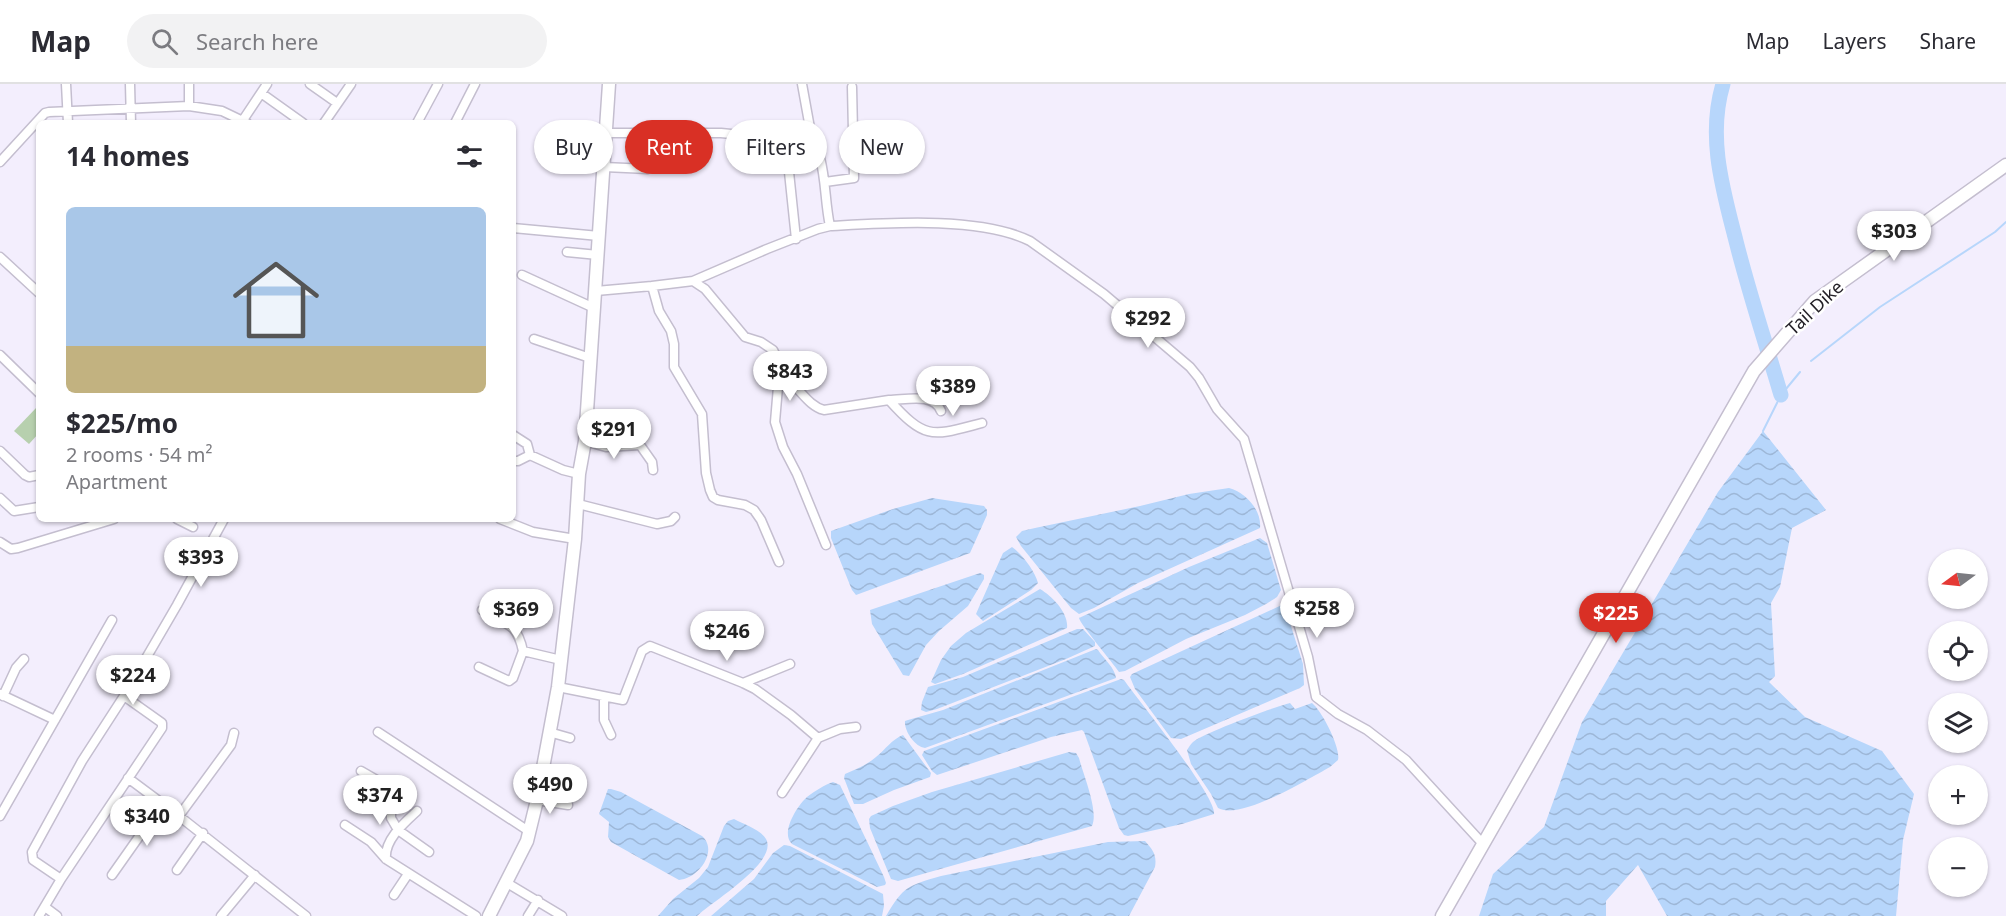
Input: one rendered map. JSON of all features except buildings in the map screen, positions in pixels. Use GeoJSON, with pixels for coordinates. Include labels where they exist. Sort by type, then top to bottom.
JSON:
{"type":"FeatureCollection","features":[{"type":"Feature","properties":{"kind":"street"},"geometry":{"type":"LineString","coordinates":[[66,84],[68,120]]}},
{"type":"Feature","properties":{"kind":"street"},"geometry":{"type":"LineString","coordinates":[[130,84],[131,120]]}},
{"type":"Feature","properties":{"kind":"street"},"geometry":{"type":"LineString","coordinates":[[189,84],[189,106]]}},
{"type":"Feature","properties":{"kind":"street"},"geometry":{"type":"LineString","coordinates":[[246,120],[267,84]]}},
{"type":"Feature","properties":{"kind":"street"},"geometry":{"type":"LineString","coordinates":[[310,84],[337,103]]}},
{"type":"Feature","properties":{"kind":"street"},"geometry":{"type":"LineString","coordinates":[[326,120],[351,84]]}},
{"type":"Feature","properties":{"kind":"street"},"geometry":{"type":"LineString","coordinates":[[419,120],[438,84]]}},
{"type":"Feature","properties":{"kind":"street"},"geometry":{"type":"LineString","coordinates":[[457,120],[476,84]]}},
{"type":"Feature","properties":{"kind":"street"},"geometry":{"type":"LineString","coordinates":[[607,120],[609,84]]}},
{"type":"Feature","properties":{"kind":"street"},"geometry":{"type":"LineString","coordinates":[[802,84],[809,120]]}},
{"type":"Feature","properties":{"kind":"street"},"geometry":{"type":"LineString","coordinates":[[825,182],[854,178],[852,87]]}},
{"type":"Feature","properties":{"kind":"street"},"geometry":{"type":"LineString","coordinates":[[261,93],[299,120]]}},
{"type":"Feature","properties":{"kind":"street"},"geometry":{"type":"LineString","coordinates":[[39,120],[45,113],[67,110],[189,106],[222,111],[241,120]]}},
{"type":"Feature","properties":{"kind":"street"},"geometry":{"type":"LineString","coordinates":[[0,162],[36,123]]}},
{"type":"Feature","properties":{"kind":"street"},"geometry":{"type":"LineString","coordinates":[[613,133],[725,133]]}},
{"type":"Feature","properties":{"kind":"street","name":"Tail Dike"},"geometry":{"type":"LineString","coordinates":[[1442,916],[1583,673],[1735,402],[1769,352],[1815,302],[2006,165]]}},
{"type":"Feature","properties":{"kind":"street"},"geometry":{"type":"LineString","coordinates":[[489,916],[530,832],[558,687],[575,539],[579,474],[585,441],[603,174]]}},
{"type":"Feature","properties":{"kind":"street"},"geometry":{"type":"LineString","coordinates":[[789,174],[796,239]]}},
{"type":"Feature","properties":{"kind":"street"},"geometry":{"type":"LineString","coordinates":[[823,174],[830,226]]}},
{"type":"Feature","properties":{"kind":"street"},"geometry":{"type":"LineString","coordinates":[[596,291],[693,281],[767,249],[830,226],[941,224],[976,226],[1017,234],[1030,241],[1104,294],[1190,367],[1199,378],[1217,409],[1244,439],[1308,657],[1316,697],[1338,714],[1367,730],[1406,760],[1483,844]]}},
{"type":"Feature","properties":{"kind":"street"},"geometry":{"type":"LineString","coordinates":[[516,228],[599,236]]}},
{"type":"Feature","properties":{"kind":"street"},"geometry":{"type":"LineString","coordinates":[[567,252],[598,255]]}},
{"type":"Feature","properties":{"kind":"street"},"geometry":{"type":"LineString","coordinates":[[0,257],[36,290]]}},
{"type":"Feature","properties":{"kind":"street"},"geometry":{"type":"LineString","coordinates":[[522,275],[594,308]]}},
{"type":"Feature","properties":{"kind":"street"},"geometry":{"type":"LineString","coordinates":[[693,281],[705,289],[745,337],[761,342],[773,350],[780,364],[775,422],[783,447],[797,474],[826,545]]}},
{"type":"Feature","properties":{"kind":"street"},"geometry":{"type":"LineString","coordinates":[[652,286],[659,311],[671,332],[674,344],[674,367],[702,414],[706,473],[713,497],[745,505],[754,510],[761,520],[779,562]]}},
{"type":"Feature","properties":{"kind":"street"},"geometry":{"type":"LineString","coordinates":[[534,339],[590,358]]}},
{"type":"Feature","properties":{"kind":"street"},"geometry":{"type":"LineString","coordinates":[[1,359],[36,390]]}},
{"type":"Feature","properties":{"kind":"street"},"geometry":{"type":"LineString","coordinates":[[779,375],[790,379],[818,408],[824,410],[889,400],[927,399],[936,403],[941,411]]}},
{"type":"Feature","properties":{"kind":"street"},"geometry":{"type":"LineString","coordinates":[[889,400],[913,425],[928,432],[944,432],[982,423]]}},
{"type":"Feature","properties":{"kind":"street"},"geometry":{"type":"LineString","coordinates":[[516,437],[527,444],[530,455],[562,470],[579,474]]}},
{"type":"Feature","properties":{"kind":"street"},"geometry":{"type":"LineString","coordinates":[[585,441],[606,447],[640,445],[652,462],[653,470]]}},
{"type":"Feature","properties":{"kind":"street"},"geometry":{"type":"LineString","coordinates":[[0,451],[25,475],[36,476]]}},
{"type":"Feature","properties":{"kind":"street"},"geometry":{"type":"LineString","coordinates":[[516,461],[530,455]]}},
{"type":"Feature","properties":{"kind":"street"},"geometry":{"type":"LineString","coordinates":[[0,498],[14,511],[36,507]]}},
{"type":"Feature","properties":{"kind":"street"},"geometry":{"type":"LineString","coordinates":[[578,504],[657,524],[671,521],[675,517]]}},
{"type":"Feature","properties":{"kind":"street"},"geometry":{"type":"LineString","coordinates":[[0,542],[11,549],[18,548],[104,522]]}},
{"type":"Feature","properties":{"kind":"street"},"geometry":{"type":"LineString","coordinates":[[183,522],[193,527]]}},
{"type":"Feature","properties":{"kind":"street"},"geometry":{"type":"LineString","coordinates":[[61,879],[33,860],[32,852],[82,761],[124,696],[222,522]]}},
{"type":"Feature","properties":{"kind":"street"},"geometry":{"type":"LineString","coordinates":[[508,522],[533,532],[575,539]]}},
{"type":"Feature","properties":{"kind":"street"},"geometry":{"type":"LineString","coordinates":[[479,667],[509,681],[513,678],[524,651],[516,630],[506,622],[482,610]]}},
{"type":"Feature","properties":{"kind":"street"},"geometry":{"type":"LineString","coordinates":[[0,816],[112,620]]}},
{"type":"Feature","properties":{"kind":"street"},"geometry":{"type":"LineString","coordinates":[[558,687],[621,700],[624,698],[642,651],[650,646],[755,689],[818,738]]}},
{"type":"Feature","properties":{"kind":"street"},"geometry":{"type":"LineString","coordinates":[[524,651],[561,660]]}},
{"type":"Feature","properties":{"kind":"street"},"geometry":{"type":"LineString","coordinates":[[24,659],[16,668],[1,695],[55,720]]}},
{"type":"Feature","properties":{"kind":"street"},"geometry":{"type":"LineString","coordinates":[[743,683],[790,664]]}},
{"type":"Feature","properties":{"kind":"street"},"geometry":{"type":"LineString","coordinates":[[39,916],[61,879],[162,728],[162,723],[124,696]]}},
{"type":"Feature","properties":{"kind":"street"},"geometry":{"type":"LineString","coordinates":[[604,697],[604,720],[611,735]]}},
{"type":"Feature","properties":{"kind":"street"},"geometry":{"type":"LineString","coordinates":[[782,793],[818,738],[840,729],[856,727]]}},
{"type":"Feature","properties":{"kind":"street"},"geometry":{"type":"LineString","coordinates":[[378,732],[530,832]]}},
{"type":"Feature","properties":{"kind":"street"},"geometry":{"type":"LineString","coordinates":[[549,732],[570,738]]}},
{"type":"Feature","properties":{"kind":"street"},"geometry":{"type":"LineString","coordinates":[[179,816],[231,745],[234,733]]}},
{"type":"Feature","properties":{"kind":"street"},"geometry":{"type":"LineString","coordinates":[[362,771],[390,789],[392,819],[398,830],[429,852]]}},
{"type":"Feature","properties":{"kind":"street"},"geometry":{"type":"LineString","coordinates":[[128,778],[203,833],[306,916]]}},
{"type":"Feature","properties":{"kind":"street"},"geometry":{"type":"LineString","coordinates":[[537,800],[568,805]]}},
{"type":"Feature","properties":{"kind":"street"},"geometry":{"type":"LineString","coordinates":[[112,875],[162,804]]}},
{"type":"Feature","properties":{"kind":"street"},"geometry":{"type":"LineString","coordinates":[[386,860],[385,853],[398,830],[417,811]]}},
{"type":"Feature","properties":{"kind":"street"},"geometry":{"type":"LineString","coordinates":[[345,825],[371,842],[386,860],[476,916]]}},
{"type":"Feature","properties":{"kind":"street"},"geometry":{"type":"LineString","coordinates":[[177,870],[203,833]]}},
{"type":"Feature","properties":{"kind":"street"},"geometry":{"type":"LineString","coordinates":[[394,895],[408,874]]}},
{"type":"Feature","properties":{"kind":"street"},"geometry":{"type":"LineString","coordinates":[[221,916],[255,875]]}},
{"type":"Feature","properties":{"kind":"street"},"geometry":{"type":"LineString","coordinates":[[507,883],[562,916]]}},
{"type":"Feature","properties":{"kind":"street"},"geometry":{"type":"LineString","coordinates":[[528,916],[538,900]]}},
{"type":"Feature","properties":{"kind":"street"},"geometry":{"type":"LineString","coordinates":[[45,907],[57,916]]}},
{"type":"Feature","properties":{"kind":"green space"},"geometry":{"type":"Polygon","coordinates":[[[36,408],[36,436],[29,444],[14,431],[36,408]]]}},
{"type":"Feature","properties":{"kind":"water"},"geometry":{"type":"Polygon","coordinates":[[[1763,431],[1826,510],[1792,528],[1780,587],[1771,603],[1775,676],[1769,682],[1805,717],[1882,751],[1914,794],[1903,840],[1896,916],[1667,916],[1638,865],[1606,901],[1606,916],[1479,916],[1493,874],[1544,827],[1582,722],[1718,492],[1763,431]]]}},
{"type":"Feature","properties":{"kind":"water"},"geometry":{"type":"Polygon","coordinates":[[[1229,488],[1241,493],[1255,508],[1260,528],[1138,583],[1079,614],[1071,608],[1016,537],[1022,531],[1035,528],[1189,494],[1229,488]]]}},
{"type":"Feature","properties":{"kind":"water"},"geometry":{"type":"Polygon","coordinates":[[[932,498],[984,506],[987,510],[987,515],[970,553],[856,595],[831,538],[831,531],[932,498]]]}},
{"type":"Feature","properties":{"kind":"water"},"geometry":{"type":"Polygon","coordinates":[[[1260,538],[1267,543],[1281,590],[1277,597],[1245,615],[1186,639],[1125,671],[1119,672],[1079,618],[1189,567],[1260,538]]]}},
{"type":"Feature","properties":{"kind":"water"},"geometry":{"type":"Polygon","coordinates":[[[1012,547],[1028,563],[1038,583],[983,621],[976,614],[1003,553],[1012,547]]]}},
{"type":"Feature","properties":{"kind":"water"},"geometry":{"type":"Polygon","coordinates":[[[980,573],[984,575],[984,579],[968,606],[926,645],[909,676],[903,675],[872,624],[870,610],[980,573]]]}},
{"type":"Feature","properties":{"kind":"water"},"geometry":{"type":"Polygon","coordinates":[[[1040,589],[1054,600],[1062,611],[1067,628],[963,674],[935,684],[931,682],[941,660],[951,646],[966,633],[1040,589]]]}},
{"type":"Feature","properties":{"kind":"water"},"geometry":{"type":"Polygon","coordinates":[[[1284,604],[1303,664],[1304,685],[1181,739],[1171,738],[1135,689],[1130,677],[1132,674],[1284,604]]]}},
{"type":"Feature","properties":{"kind":"water"},"geometry":{"type":"Polygon","coordinates":[[[1077,629],[1083,629],[1095,642],[1095,646],[937,709],[926,712],[921,710],[928,687],[963,677],[1077,629]]]}},
{"type":"Feature","properties":{"kind":"water"},"geometry":{"type":"Polygon","coordinates":[[[1096,649],[1111,667],[1116,678],[925,748],[914,742],[906,729],[905,721],[943,710],[1096,649]]]}},
{"type":"Feature","properties":{"kind":"water"},"geometry":{"type":"Polygon","coordinates":[[[1121,679],[1191,769],[1212,804],[1214,814],[1182,824],[1124,835],[1119,828],[1082,730],[1051,737],[937,775],[922,755],[924,751],[1121,679]]]}},
{"type":"Feature","properties":{"kind":"water"},"geometry":{"type":"Polygon","coordinates":[[[1290,703],[1295,709],[1312,703],[1316,707],[1334,739],[1338,760],[1330,767],[1257,804],[1242,809],[1218,808],[1191,764],[1187,750],[1199,738],[1290,703]]]}},
{"type":"Feature","properties":{"kind":"water"},"geometry":{"type":"Polygon","coordinates":[[[903,735],[931,773],[930,777],[863,804],[854,804],[844,778],[845,774],[869,762],[903,735]]]}},
{"type":"Feature","properties":{"kind":"water"},"geometry":{"type":"Polygon","coordinates":[[[1069,752],[1076,753],[1079,758],[1087,783],[1094,819],[1092,826],[898,881],[891,879],[870,828],[871,816],[932,792],[1069,752]]]}},
{"type":"Feature","properties":{"kind":"water"},"geometry":{"type":"Polygon","coordinates":[[[833,782],[840,785],[884,877],[885,885],[877,887],[792,844],[789,839],[791,820],[803,801],[823,786],[833,782]]]}},
{"type":"Feature","properties":{"kind":"water"},"geometry":{"type":"Polygon","coordinates":[[[608,789],[621,792],[702,836],[707,842],[708,849],[704,863],[699,870],[679,880],[611,842],[608,837],[609,822],[599,814],[608,789]]]}},
{"type":"Feature","properties":{"kind":"water"},"geometry":{"type":"Polygon","coordinates":[[[734,819],[756,830],[766,839],[767,848],[763,859],[742,881],[697,916],[658,916],[708,867],[724,826],[728,821],[734,819]]]}},
{"type":"Feature","properties":{"kind":"water"},"geometry":{"type":"Polygon","coordinates":[[[1145,841],[1154,853],[1155,867],[1129,916],[886,916],[897,898],[907,888],[941,876],[1108,842],[1145,841]]]}},
{"type":"Feature","properties":{"kind":"water"},"geometry":{"type":"Polygon","coordinates":[[[784,845],[883,894],[882,916],[711,916],[754,879],[773,853],[784,845]]]}},
{"type":"Feature","properties":{"kind":"waterway"},"geometry":{"type":"LineString","coordinates":[[1723,84],[1716,124],[1722,183],[1746,280],[1781,395]]}},
{"type":"Feature","properties":{"kind":"waterway"},"geometry":{"type":"LineString","coordinates":[[1811,361],[1880,307],[1995,232],[2006,222]]}},
{"type":"Feature","properties":{"kind":"waterway"},"geometry":{"type":"LineString","coordinates":[[1763,431],[1781,395],[1800,372]]}}]}
